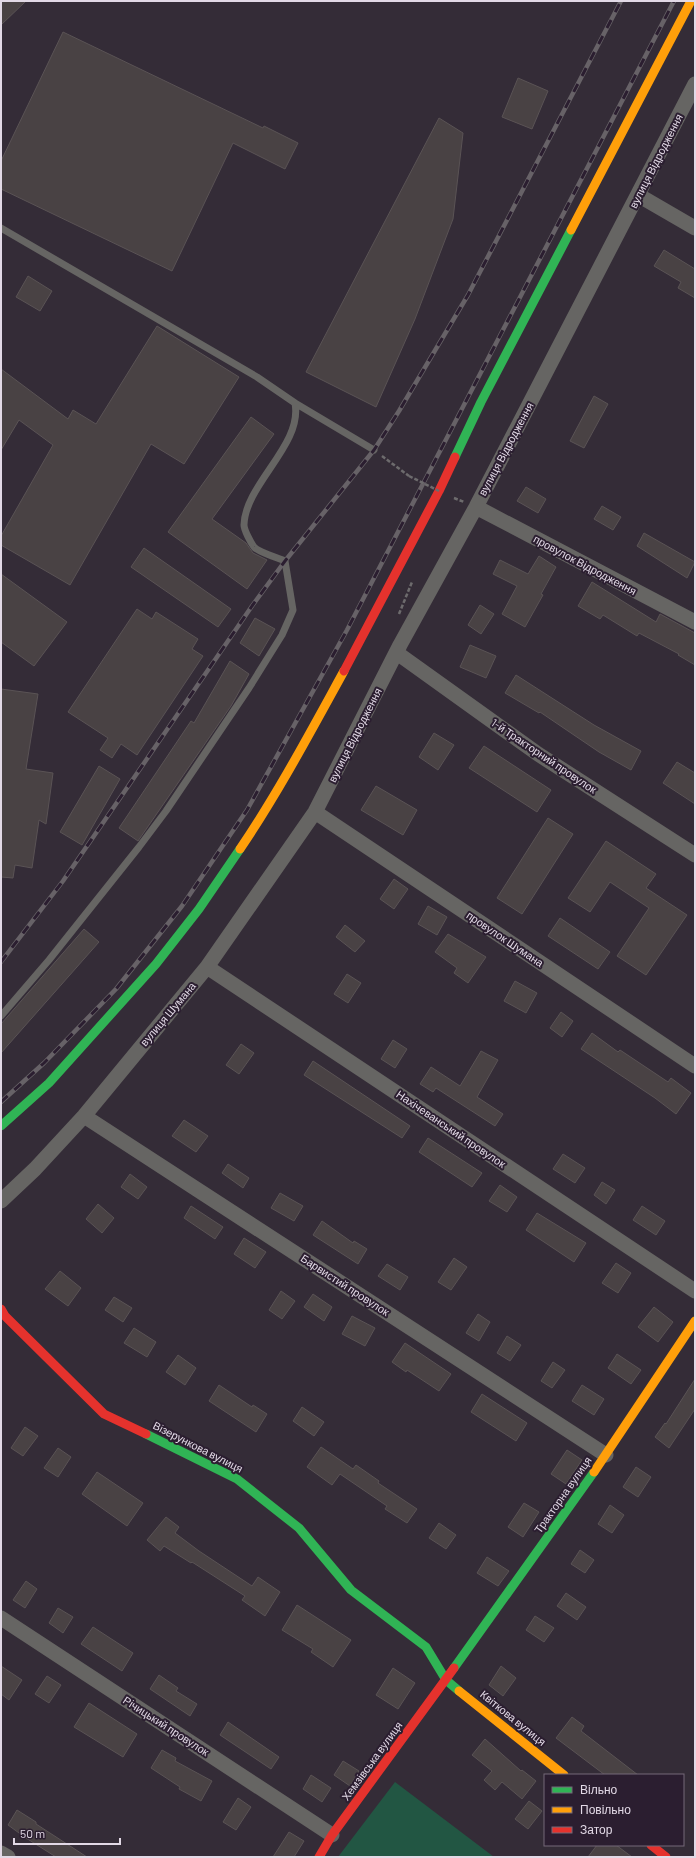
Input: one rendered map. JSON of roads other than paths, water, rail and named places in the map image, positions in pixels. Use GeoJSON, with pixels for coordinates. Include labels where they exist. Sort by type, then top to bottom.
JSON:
{"type":"FeatureCollection","features":[{"type":"Feature","properties":{"kind":"street"},"geometry":{"type":"LineString","coordinates":[[1,1126],[48,1083],[112,1014],[180,935],[217,884],[257,824],[296,760],[439,492],[482,402],[691,1]]}},
{"type":"Feature","properties":{"kind":"street","name":"вулиця Відродження"},"geometry":{"type":"LineString","coordinates":[[315,812],[396,653],[476,507],[695,84]]}},
{"type":"Feature","properties":{"kind":"street"},"geometry":{"type":"LineString","coordinates":[[638,195],[695,228]]}},
{"type":"Feature","properties":{"kind":"street","name":"провулок Відродження"},"geometry":{"type":"LineString","coordinates":[[476,507],[695,622]]}},
{"type":"Feature","properties":{"kind":"street","name":"1-й Тракторний провулок"},"geometry":{"type":"LineString","coordinates":[[396,653],[538,754],[695,855]]}},
{"type":"Feature","properties":{"kind":"street","name":"вулиця Шумана"},"geometry":{"type":"LineString","coordinates":[[1,1201],[35,1169],[84,1116],[207,966],[315,812]]}},
{"type":"Feature","properties":{"kind":"street","name":"провулок Шумана"},"geometry":{"type":"LineString","coordinates":[[315,812],[695,1066]]}},
{"type":"Feature","properties":{"kind":"street","name":"Нахічеванський провулок"},"geometry":{"type":"LineString","coordinates":[[207,966],[695,1291]]}},
{"type":"Feature","properties":{"kind":"street","name":"Барвистий провулок"},"geometry":{"type":"LineString","coordinates":[[84,1116],[606,1455]]}},
{"type":"Feature","properties":{"kind":"street","name":"Візерункова вулиця"},"geometry":{"type":"LineString","coordinates":[[1,1309],[5,1316],[104,1414],[237,1479],[299,1528],[351,1590],[426,1646],[446,1680]]}},
{"type":"Feature","properties":{"kind":"street","name":"Тракторна вулиця"},"geometry":{"type":"LineString","coordinates":[[446,1680],[606,1455],[695,1321]]}},
{"type":"Feature","properties":{"kind":"street","name":"Річицький провулок"},"geometry":{"type":"LineString","coordinates":[[1,1618],[332,1835]]}},
{"type":"Feature","properties":{"kind":"street","name":"Квіткова вулиця"},"geometry":{"type":"LineString","coordinates":[[446,1680],[563,1774]]}},
{"type":"Feature","properties":{"kind":"street","name":"Хемзівська вулиця"},"geometry":{"type":"LineString","coordinates":[[319,1857],[332,1835],[446,1680]]}},
{"type":"Feature","properties":{"kind":"street"},"geometry":{"type":"LineString","coordinates":[[652,1846],[666,1857]]}},
{"type":"Feature","properties":{"kind":"street"},"geometry":{"type":"LineString","coordinates":[[1,1853],[8,1857]]}},
{"type":"Feature","properties":{"kind":"lane"},"geometry":{"type":"LineString","coordinates":[[1,228],[257,377],[295,403],[374,450]]}},
{"type":"Feature","properties":{"kind":"lane"},"geometry":{"type":"LineString","coordinates":[[1,1016],[50,960],[166,811],[249,688],[282,635],[293,610],[285,561],[255,548],[244,527],[246,513],[252,500],[291,435],[297,412],[295,403]]}},
{"type":"Feature","properties":{"kind":"railway"},"geometry":{"type":"LineString","coordinates":[[1,962],[63,881],[252,606],[285,561],[374,450],[468,295],[621,1]]}},
{"type":"Feature","properties":{"kind":"railway"},"geometry":{"type":"LineString","coordinates":[[1,1102],[44,1063],[116,989],[182,906],[247,810],[347,630],[674,1]]}}]}
